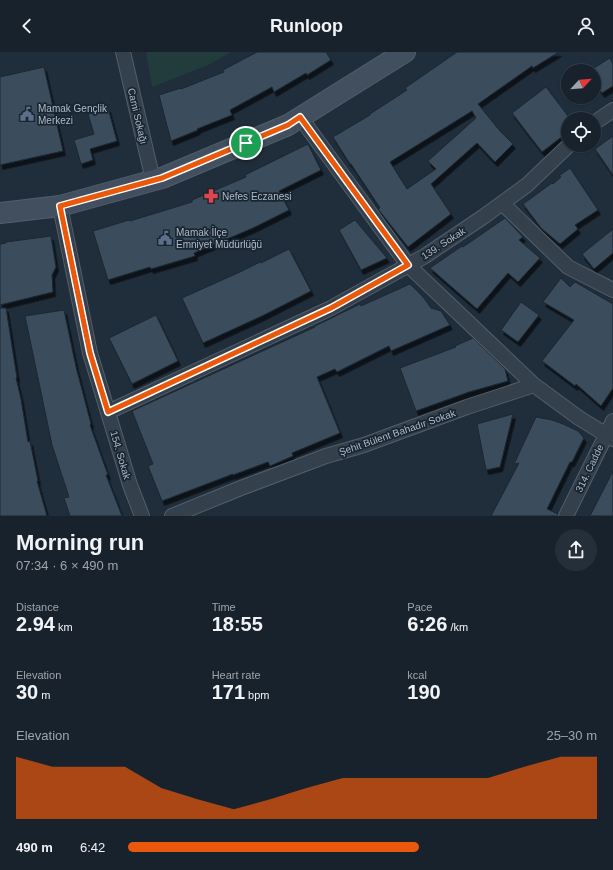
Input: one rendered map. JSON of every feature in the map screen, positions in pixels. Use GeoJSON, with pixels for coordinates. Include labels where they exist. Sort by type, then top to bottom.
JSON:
{"type":"FeatureCollection","features":[{"type":"Feature","properties":{"kind":"street","name":"Cami Sokağı"},"geometry":{"type":"LineString","coordinates":[[123,52],[153,180]]}},
{"type":"Feature","properties":{"kind":"street"},"geometry":{"type":"LineString","coordinates":[[0,213],[60,206],[162,178],[288,125],[404,52]]}},
{"type":"Feature","properties":{"kind":"street"},"geometry":{"type":"LineString","coordinates":[[601,118],[613,110]]}},
{"type":"Feature","properties":{"kind":"street"},"geometry":{"type":"LineString","coordinates":[[300,117],[408,265],[534,385],[579,418],[609,437]]}},
{"type":"Feature","properties":{"kind":"street","name":"139. Sokak"},"geometry":{"type":"LineString","coordinates":[[108,412],[331,308],[425,256],[527,185],[562,152]]}},
{"type":"Feature","properties":{"kind":"street"},"geometry":{"type":"LineString","coordinates":[[502,203],[568,267],[613,290]]}},
{"type":"Feature","properties":{"kind":"street","name":"154. Sokak"},"geometry":{"type":"LineString","coordinates":[[60,206],[90,353],[130,486],[142,516]]}},
{"type":"Feature","properties":{"kind":"street","name":"Şehit Bülent Bahadır Sokak"},"geometry":{"type":"LineString","coordinates":[[172,516],[326,456],[364,445],[534,385]]}},
{"type":"Feature","properties":{"kind":"street","name":"314. Cadde"},"geometry":{"type":"LineString","coordinates":[[566,516],[609,437],[613,421]]}},
{"type":"Feature","properties":{"kind":"green space"},"geometry":{"type":"Polygon","coordinates":[[[146,52],[231,52],[208,65],[152,87],[146,52]]]}},
{"type":"Feature","properties":{"kind":"building"},"geometry":{"type":"Polygon","coordinates":[[[257,52],[326,52],[331,60],[307,75],[306,73],[274,92],[272,87],[230,110],[232,115],[171,141],[159,95],[181,89],[224,72],[223,70],[257,52]]]}},
{"type":"Feature","properties":{"kind":"building"},"geometry":{"type":"Polygon","coordinates":[[[457,52],[559,52],[533,68],[532,66],[478,104],[500,131],[513,144],[495,162],[477,143],[431,184],[451,214],[408,247],[378,209],[380,208],[333,137],[370,115],[407,90],[405,88],[457,52]],[[472,111],[390,162],[407,189],[436,169],[428,161],[476,118],[472,111]]]}},
{"type":"Feature","properties":{"kind":"building"},"geometry":{"type":"Polygon","coordinates":[[[610,58],[613,64],[613,86],[602,93],[601,91],[600,64],[610,58]]]}},
{"type":"Feature","properties":{"kind":"building","name":"Mamak Gençlik Merkezi"},"geometry":{"type":"Polygon","coordinates":[[[44,67],[63,151],[0,165],[0,77],[44,67]]]}},
{"type":"Feature","properties":{"kind":"building"},"geometry":{"type":"Polygon","coordinates":[[[546,87],[565,112],[561,112],[561,137],[542,152],[512,113],[546,87]]]}},
{"type":"Feature","properties":{"kind":"building"},"geometry":{"type":"Polygon","coordinates":[[[108,108],[117,141],[90,149],[93,160],[81,164],[74,140],[94,134],[88,114],[108,108]]]}},
{"type":"Feature","properties":{"kind":"building"},"geometry":{"type":"Polygon","coordinates":[[[613,136],[613,175],[597,152],[601,152],[601,145],[613,136]]]}},
{"type":"Feature","properties":{"kind":"building"},"geometry":{"type":"Polygon","coordinates":[[[308,144],[321,170],[279,191],[289,210],[253,228],[194,253],[195,256],[151,269],[150,267],[108,280],[93,231],[192,202],[192,200],[246,177],[245,175],[308,144]]]}},
{"type":"Feature","properties":{"kind":"building"},"geometry":{"type":"Polygon","coordinates":[[[570,168],[598,210],[575,225],[578,229],[560,244],[541,228],[523,204],[552,183],[553,184],[561,177],[559,176],[570,168]]]}},
{"type":"Feature","properties":{"kind":"building"},"geometry":{"type":"Polygon","coordinates":[[[505,218],[523,237],[519,240],[540,258],[518,282],[508,273],[477,309],[430,268],[505,218]]]}},
{"type":"Feature","properties":{"kind":"building"},"geometry":{"type":"Polygon","coordinates":[[[355,220],[387,258],[361,270],[339,230],[355,220]]]}},
{"type":"Feature","properties":{"kind":"building"},"geometry":{"type":"Polygon","coordinates":[[[613,229],[613,253],[594,269],[582,254],[613,229]]]}},
{"type":"Feature","properties":{"kind":"building"},"geometry":{"type":"Polygon","coordinates":[[[51,236],[56,267],[52,275],[53,292],[0,305],[0,244],[51,236]]]}},
{"type":"Feature","properties":{"kind":"building"},"geometry":{"type":"Polygon","coordinates":[[[289,249],[311,291],[262,316],[203,343],[182,298],[289,249]]]}},
{"type":"Feature","properties":{"kind":"building"},"geometry":{"type":"Polygon","coordinates":[[[561,278],[570,287],[575,282],[613,304],[613,388],[601,406],[576,384],[575,386],[542,361],[574,320],[543,302],[561,278]]]}},
{"type":"Feature","properties":{"kind":"building"},"geometry":{"type":"Polygon","coordinates":[[[410,284],[424,298],[431,308],[441,311],[450,325],[391,351],[389,346],[337,372],[335,369],[317,377],[340,433],[292,453],[293,456],[270,466],[268,462],[162,501],[148,466],[153,464],[132,411],[315,327],[360,304],[361,306],[410,284]]]}},
{"type":"Feature","properties":{"kind":"building"},"geometry":{"type":"Polygon","coordinates":[[[521,302],[539,315],[518,342],[501,330],[521,302]]]}},
{"type":"Feature","properties":{"kind":"building"},"geometry":{"type":"Polygon","coordinates":[[[0,308],[6,308],[16,378],[28,442],[30,441],[37,481],[47,516],[0,516],[0,308]]]}},
{"type":"Feature","properties":{"kind":"building"},"geometry":{"type":"Polygon","coordinates":[[[64,310],[90,425],[108,475],[106,475],[122,516],[70,516],[64,498],[69,497],[52,445],[25,316],[64,310]]]}},
{"type":"Feature","properties":{"kind":"building"},"geometry":{"type":"Polygon","coordinates":[[[156,315],[178,361],[132,384],[109,338],[156,315]]]}},
{"type":"Feature","properties":{"kind":"building"},"geometry":{"type":"Polygon","coordinates":[[[473,338],[505,369],[508,381],[469,392],[416,411],[400,368],[456,347],[455,346],[473,338]]]}},
{"type":"Feature","properties":{"kind":"building"},"geometry":{"type":"Polygon","coordinates":[[[513,414],[500,467],[486,470],[477,424],[513,414]]]}},
{"type":"Feature","properties":{"kind":"building"},"geometry":{"type":"Polygon","coordinates":[[[536,417],[563,424],[578,431],[584,438],[572,462],[570,462],[547,509],[558,514],[558,516],[491,516],[519,463],[514,464],[536,417]]]}},
{"type":"Feature","properties":{"kind":"building"},"geometry":{"type":"Polygon","coordinates":[[[613,471],[613,516],[590,516],[613,471]]]}},
{"type":"Feature","properties":{"kind":"place","name":"Mamak Gençlik Merkezi"},"geometry":{"type":"Point","coordinates":[27,114]}},
{"type":"Feature","properties":{"kind":"place","name":"Nefes Eczanesi"},"geometry":{"type":"Point","coordinates":[211,196]}},
{"type":"Feature","properties":{"kind":"place","name":"Mamak İlçe Emniyet Müdürlüğü"},"geometry":{"type":"Point","coordinates":[165,238]}},
{"type":"Feature","properties":{"kind":"route"},"geometry":{"type":"LineString","coordinates":[[300,117],[408,265],[331,308],[108,412],[90,353],[60,206],[162,178],[246,143],[288,125],[300,117]]}}]}
